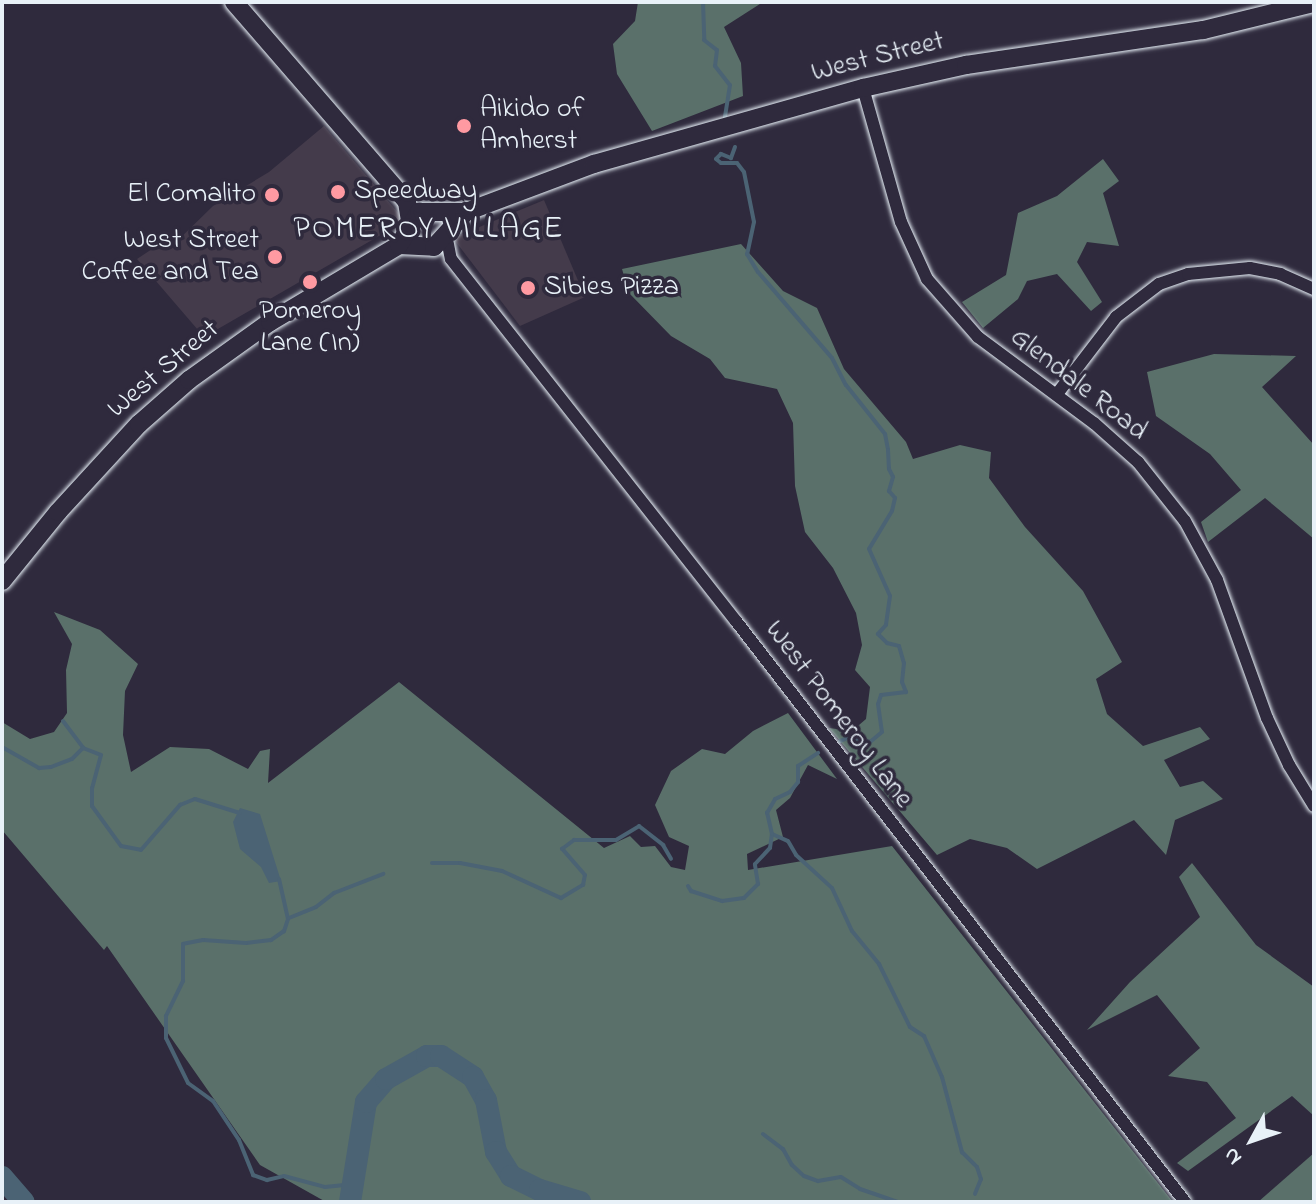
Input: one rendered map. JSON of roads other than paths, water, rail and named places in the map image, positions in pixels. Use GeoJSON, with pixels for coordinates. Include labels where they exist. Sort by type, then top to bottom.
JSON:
{"type":"FeatureCollection","features":[{"type":"Feature","properties":{"kind":"main road"},"geometry":{"type":"LineString","coordinates":[[234,2],[407,202],[433,211],[446,222],[446,234]]}},
{"type":"Feature","properties":{"kind":"main road","name":"West Street"},"geometry":{"type":"LineString","coordinates":[[433,211],[466,212],[594,164],[863,88],[966,65],[1203,30],[1314,3]]}},
{"type":"Feature","properties":{"kind":"main road"},"geometry":{"type":"LineString","coordinates":[[407,202],[411,238],[424,247]]}},
{"type":"Feature","properties":{"kind":"main road"},"geometry":{"type":"LineString","coordinates":[[424,247],[399,245],[419,212],[433,211]]}},
{"type":"Feature","properties":{"kind":"main road","name":"West Street"},"geometry":{"type":"LineString","coordinates":[[424,247],[440,244],[466,212]]}},
{"type":"Feature","properties":{"kind":"main road","name":"West Street"},"geometry":{"type":"LineString","coordinates":[[2,581],[102,462],[189,380],[279,316],[399,245]]}},
{"type":"Feature","properties":{"kind":"street","name":"Glendale Road"},"geometry":{"type":"LineString","coordinates":[[863,88],[901,222],[927,279],[978,337],[1057,394],[1138,462],[1185,521],[1217,580],[1267,718],[1289,765],[1314,806]]}},
{"type":"Feature","properties":{"kind":"street","name":"West Pomeroy Lane"},"geometry":{"type":"LineString","coordinates":[[446,234],[451,259],[736,621],[1185,1202]]}},
{"type":"Feature","properties":{"kind":"street","name":"West Pomeroy Lane"},"geometry":{"type":"LineString","coordinates":[[424,247],[451,259]]}},
{"type":"Feature","properties":{"kind":"street"},"geometry":{"type":"LineString","coordinates":[[1057,394],[1116,317],[1159,284],[1188,274],[1250,268],[1280,274],[1314,289]]}},
{"type":"Feature","properties":{"kind":"water"},"geometry":{"type":"Polygon","coordinates":[[[240,808],[260,814],[281,881],[269,883],[261,867],[240,849],[233,822],[240,808]]]}},
{"type":"Feature","properties":{"kind":"waterway"},"geometry":{"type":"LineString","coordinates":[[703,2],[704,40],[717,50],[715,66],[730,85],[725,118]]}},
{"type":"Feature","properties":{"kind":"waterway"},"geometry":{"type":"LineString","coordinates":[[735,147],[731,158],[721,154],[716,159],[721,163],[737,163],[744,172],[754,222],[747,254],[758,272],[832,358],[846,385],[885,434],[889,469],[893,477],[889,491],[895,498],[892,511],[869,549],[890,596],[886,625],[878,634],[887,643],[899,646],[904,663],[902,682],[906,692],[881,695],[878,704],[882,732],[870,742],[850,737],[840,741]]}},
{"type":"Feature","properties":{"kind":"waterway"},"geometry":{"type":"LineString","coordinates":[[63,721],[83,748]]}},
{"type":"Feature","properties":{"kind":"waterway"},"geometry":{"type":"LineString","coordinates":[[2,747],[39,768],[72,759],[83,748],[101,755],[92,788],[92,806],[121,846],[141,850],[180,805],[195,799],[240,813]]}},
{"type":"Feature","properties":{"kind":"waterway"},"geometry":{"type":"LineString","coordinates":[[688,886],[691,891],[722,901],[744,898],[758,884],[755,864],[770,848],[772,834],[767,813],[775,799],[790,792],[798,782],[798,766],[818,753]]}},
{"type":"Feature","properties":{"kind":"waterway"},"geometry":{"type":"LineString","coordinates":[[432,863],[460,863],[502,871],[561,898],[583,885],[585,875],[562,849],[574,840],[616,840],[639,826],[663,845],[671,859]]}},
{"type":"Feature","properties":{"kind":"waterway"},"geometry":{"type":"LineString","coordinates":[[772,834],[788,841],[796,855],[832,888],[852,931],[879,964],[910,1027],[924,1036],[942,1077],[962,1152],[977,1167],[981,1179],[975,1194]]}},
{"type":"Feature","properties":{"kind":"waterway"},"geometry":{"type":"LineString","coordinates":[[289,918],[316,907],[334,893],[383,874]]}},
{"type":"Feature","properties":{"kind":"waterway"},"geometry":{"type":"LineString","coordinates":[[279,879],[288,919],[284,931],[271,940],[246,943],[203,940],[183,944],[183,981],[166,1016],[166,1038],[188,1083],[213,1101],[239,1140],[253,1175],[267,1180],[284,1176],[325,1187],[352,1184]]}},
{"type":"Feature","properties":{"kind":"waterway"},"geometry":{"type":"LineString","coordinates":[[350,1202],[366,1102],[386,1079],[427,1056],[441,1056],[473,1077],[486,1100],[496,1152],[511,1176],[540,1190],[580,1202]]}},
{"type":"Feature","properties":{"kind":"waterway"},"geometry":{"type":"LineString","coordinates":[[763,1134],[783,1149],[792,1165],[804,1176],[818,1181],[841,1177],[860,1189],[897,1202]]}},
{"type":"Feature","properties":{"kind":"waterway"},"geometry":{"type":"LineString","coordinates":[[2,1177],[24,1202]]}},
{"type":"Feature","properties":{"kind":"place","name":"Aikido of Amherst"},"geometry":{"type":"Point","coordinates":[464,126]}},
{"type":"Feature","properties":{"kind":"place","name":"Speedway"},"geometry":{"type":"Point","coordinates":[338,192]}},
{"type":"Feature","properties":{"kind":"place","name":"El Comalito"},"geometry":{"type":"Point","coordinates":[272,195]}},
{"type":"Feature","properties":{"kind":"place","name":"West Street Coffee and Tea"},"geometry":{"type":"Point","coordinates":[275,257]}},
{"type":"Feature","properties":{"kind":"place","name":"Pomeroy Lane (In)"},"geometry":{"type":"Point","coordinates":[310,282]}},
{"type":"Feature","properties":{"kind":"place","name":"Sibies Pizza"},"geometry":{"type":"Point","coordinates":[528,288]}},
{"type":"Feature","properties":{"kind":"district","name":"POMEROY VILLAGE"},"geometry":{"type":"Point","coordinates":[429,230]}}]}
